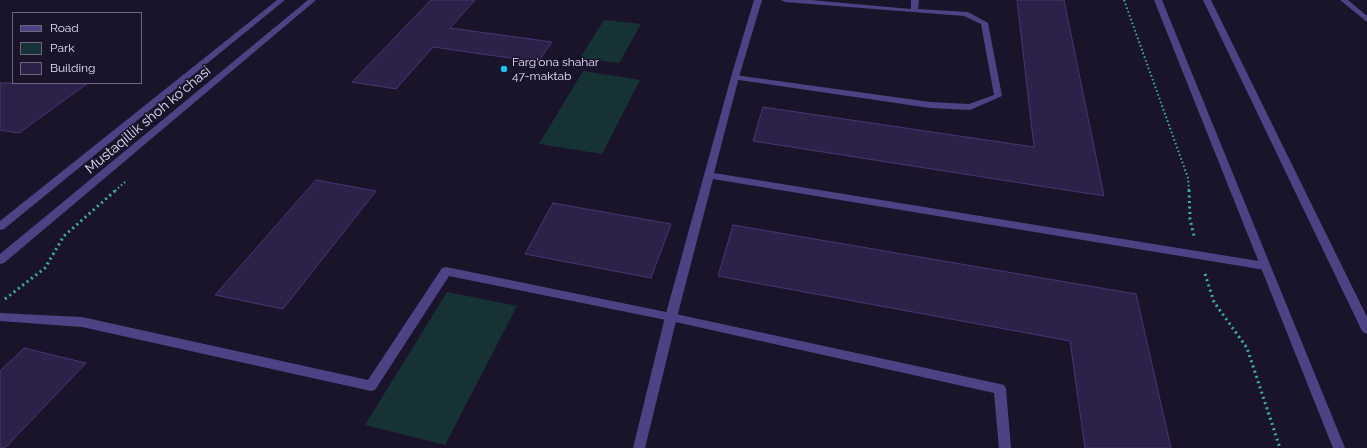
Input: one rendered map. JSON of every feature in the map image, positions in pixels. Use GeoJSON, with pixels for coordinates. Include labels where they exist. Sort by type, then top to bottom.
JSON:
{"type":"FeatureCollection","features":[{"type":"Feature","properties":{"kind":"street","name":"Mustaqillik shoh ko'chasi"},"geometry":{"type":"LineString","coordinates":[[0,226],[281,0]]}},
{"type":"Feature","properties":{"kind":"street","name":"Mustaqillik shoh ko'chasi"},"geometry":{"type":"LineString","coordinates":[[0,260],[312,0]]}},
{"type":"Feature","properties":{"kind":"street"},"geometry":{"type":"LineString","coordinates":[[640,448],[709,175],[735,77],[758,0]]}},
{"type":"Feature","properties":{"kind":"street"},"geometry":{"type":"LineString","coordinates":[[735,77],[930,105],[970,107],[998,96],[984,23],[965,14],[786,0]]}},
{"type":"Feature","properties":{"kind":"street"},"geometry":{"type":"LineString","coordinates":[[914,11],[915,0]]}},
{"type":"Feature","properties":{"kind":"street"},"geometry":{"type":"LineString","coordinates":[[1158,0],[1339,448]]}},
{"type":"Feature","properties":{"kind":"street"},"geometry":{"type":"LineString","coordinates":[[1207,0],[1367,329]]}},
{"type":"Feature","properties":{"kind":"street"},"geometry":{"type":"LineString","coordinates":[[1344,0],[1367,20]]}},
{"type":"Feature","properties":{"kind":"street"},"geometry":{"type":"LineString","coordinates":[[709,175],[1265,266]]}},
{"type":"Feature","properties":{"kind":"street"},"geometry":{"type":"LineString","coordinates":[[0,317],[82,322],[371,386],[446,271],[672,317],[1000,389],[1005,448]]}},
{"type":"Feature","properties":{"kind":"path"},"geometry":{"type":"LineString","coordinates":[[1124,0],[1188,178],[1190,219],[1199,255],[1214,302],[1247,348],[1280,448]]}},
{"type":"Feature","properties":{"kind":"path"},"geometry":{"type":"LineString","coordinates":[[0,303],[45,268],[64,236],[129,178]]}},
{"type":"Feature","properties":{"kind":"green space"},"geometry":{"type":"Polygon","coordinates":[[[604,20],[641,24],[619,63],[580,58],[604,20]]]}},
{"type":"Feature","properties":{"kind":"green space"},"geometry":{"type":"Polygon","coordinates":[[[583,71],[640,80],[602,154],[539,144],[583,71]]]}},
{"type":"Feature","properties":{"kind":"green space"},"geometry":{"type":"Polygon","coordinates":[[[447,292],[517,306],[445,445],[365,425],[447,292]]]}},
{"type":"Feature","properties":{"kind":"building"},"geometry":{"type":"Polygon","coordinates":[[[431,0],[475,0],[450,28],[552,42],[538,62],[433,47],[396,89],[352,82],[431,0]]]}},
{"type":"Feature","properties":{"kind":"building"},"geometry":{"type":"Polygon","coordinates":[[[1017,0],[1064,0],[1104,196],[753,141],[763,107],[1034,147],[1017,0]]]}},
{"type":"Feature","properties":{"kind":"building"},"geometry":{"type":"Polygon","coordinates":[[[0,83],[87,84],[19,133],[0,130],[0,83]]]}},
{"type":"Feature","properties":{"kind":"building"},"geometry":{"type":"Polygon","coordinates":[[[316,180],[376,191],[283,309],[215,295],[316,180]]]}},
{"type":"Feature","properties":{"kind":"building"},"geometry":{"type":"Polygon","coordinates":[[[553,203],[671,224],[651,278],[525,254],[553,203]]]}},
{"type":"Feature","properties":{"kind":"building"},"geometry":{"type":"Polygon","coordinates":[[[733,225],[1136,294],[1171,448],[1085,448],[1070,341],[718,276],[733,225]]]}},
{"type":"Feature","properties":{"kind":"building"},"geometry":{"type":"Polygon","coordinates":[[[24,348],[86,363],[5,448],[0,448],[0,371],[24,348]]]}},
{"type":"Feature","properties":{"kind":"place","name":"Farg'ona shahar 47-maktab"},"geometry":{"type":"Point","coordinates":[504,69]}}]}
